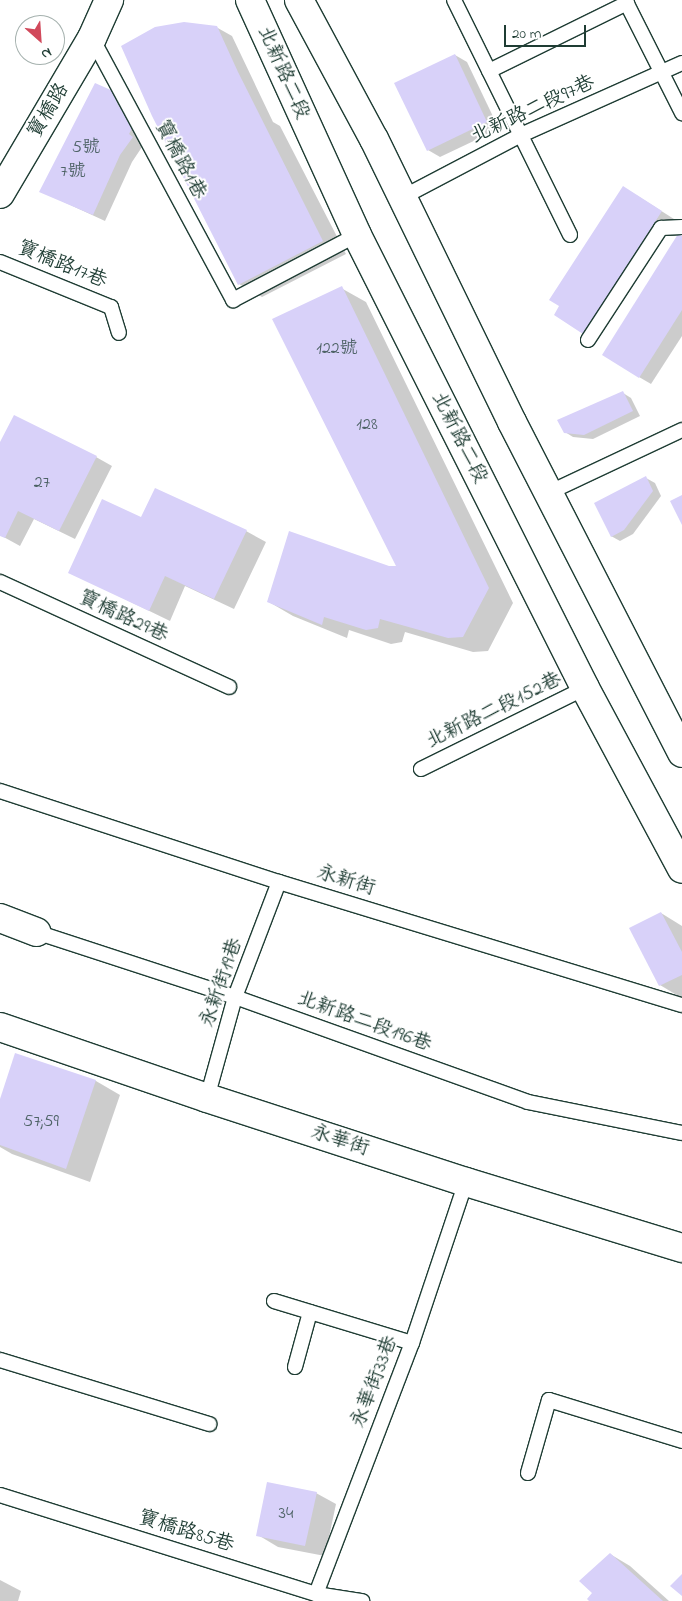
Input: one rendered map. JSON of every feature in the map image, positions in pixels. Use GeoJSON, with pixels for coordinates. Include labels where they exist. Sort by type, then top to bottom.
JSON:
{"type":"FeatureCollection","features":[{"type":"Feature","properties":{"kind":"main road","name":"寶橋路"},"geometry":{"type":"LineString","coordinates":[[0,194],[92,38],[109,0]]}},
{"type":"Feature","properties":{"kind":"main road","name":"北新路二段"},"geometry":{"type":"LineString","coordinates":[[250,0],[357,235],[585,688],[682,869]]}},
{"type":"Feature","properties":{"kind":"main road"},"geometry":{"type":"LineString","coordinates":[[299,0],[403,197],[548,492],[680,744]]}},
{"type":"Feature","properties":{"kind":"main road"},"geometry":{"type":"LineString","coordinates":[[0,918],[36,932]]}},
{"type":"Feature","properties":{"kind":"main road","name":"永華街"},"geometry":{"type":"LineString","coordinates":[[0,1027],[207,1098],[466,1182],[682,1248]]}},
{"type":"Feature","properties":{"kind":"lane"},"geometry":{"type":"LineString","coordinates":[[454,0],[570,235]]}},
{"type":"Feature","properties":{"kind":"lane"},"geometry":{"type":"LineString","coordinates":[[489,71],[626,2],[682,113]]}},
{"type":"Feature","properties":{"kind":"lane","name":"寶橋路1巷"},"geometry":{"type":"LineString","coordinates":[[92,38],[233,300],[357,235]]}},
{"type":"Feature","properties":{"kind":"lane","name":"北新路二段97巷"},"geometry":{"type":"LineString","coordinates":[[403,197],[521,135],[682,63]]}},
{"type":"Feature","properties":{"kind":"lane"},"geometry":{"type":"LineString","coordinates":[[588,340],[661,228],[682,227]]}},
{"type":"Feature","properties":{"kind":"lane","name":"寶橋路17巷"},"geometry":{"type":"LineString","coordinates":[[0,262],[111,307],[120,333]]}},
{"type":"Feature","properties":{"kind":"lane"},"geometry":{"type":"LineString","coordinates":[[548,492],[682,430]]}},
{"type":"Feature","properties":{"kind":"lane","name":"寶橋路29巷"},"geometry":{"type":"LineString","coordinates":[[0,582],[229,688]]}},
{"type":"Feature","properties":{"kind":"lane","name":"北新路二段152巷"},"geometry":{"type":"LineString","coordinates":[[420,770],[585,688]]}},
{"type":"Feature","properties":{"kind":"lane","name":"永新街"},"geometry":{"type":"LineString","coordinates":[[0,791],[279,882],[682,1005]]}},
{"type":"Feature","properties":{"kind":"lane","name":"永新街19巷"},"geometry":{"type":"LineString","coordinates":[[207,1098],[235,997],[279,882]]}},
{"type":"Feature","properties":{"kind":"lane","name":"北新路二段196巷"},"geometry":{"type":"LineString","coordinates":[[36,932],[235,997],[528,1102],[682,1133]]}},
{"type":"Feature","properties":{"kind":"lane","name":"永華街33巷"},"geometry":{"type":"LineString","coordinates":[[316,1594],[412,1343],[466,1182]]}},
{"type":"Feature","properties":{"kind":"lane"},"geometry":{"type":"LineString","coordinates":[[274,1301],[412,1343]]}},
{"type":"Feature","properties":{"kind":"lane"},"geometry":{"type":"LineString","coordinates":[[295,1367],[310,1312]]}},
{"type":"Feature","properties":{"kind":"lane"},"geometry":{"type":"LineString","coordinates":[[0,1360],[209,1424]]}},
{"type":"Feature","properties":{"kind":"lane"},"geometry":{"type":"LineString","coordinates":[[528,1473],[549,1400],[682,1441]]}},
{"type":"Feature","properties":{"kind":"lane","name":"寶橋路85巷"},"geometry":{"type":"LineString","coordinates":[[0,1495],[316,1594],[362,1601]]}},
{"type":"Feature","properties":{"kind":"building"},"geometry":{"type":"Polygon","coordinates":[[[184,22],[217,26],[238,72],[323,241],[238,285],[152,116],[121,46],[155,27],[184,22]]]}},
{"type":"Feature","properties":{"kind":"building"},"geometry":{"type":"Polygon","coordinates":[[[455,54],[487,122],[427,151],[394,83],[455,54]]]}},
{"type":"Feature","properties":{"kind":"building"},"geometry":{"type":"Polygon","coordinates":[[[95,83],[113,91],[118,105],[126,112],[126,117],[135,122],[129,134],[133,137],[120,155],[93,215],[39,192],[95,83]]]}},
{"type":"Feature","properties":{"kind":"building"},"geometry":{"type":"Polygon","coordinates":[[[623,186],[662,211],[583,334],[554,315],[559,306],[549,300],[623,186]]]}},
{"type":"Feature","properties":{"kind":"building"},"geometry":{"type":"Polygon","coordinates":[[[678,234],[682,236],[682,310],[639,378],[602,355],[678,234]]]}},
{"type":"Feature","properties":{"kind":"building"},"geometry":{"type":"Polygon","coordinates":[[[342,286],[489,588],[463,637],[448,638],[380,619],[378,628],[366,630],[324,617],[322,625],[267,602],[289,531],[389,566],[396,566],[272,319],[342,286]]]}},
{"type":"Feature","properties":{"kind":"building"},"geometry":{"type":"Polygon","coordinates":[[[623,391],[633,411],[584,435],[564,433],[557,420],[623,391]]]}},
{"type":"Feature","properties":{"kind":"building"},"geometry":{"type":"Polygon","coordinates":[[[14,415],[97,456],[59,531],[18,511],[5,538],[0,536],[0,442],[14,415]]]}},
{"type":"Feature","properties":{"kind":"building"},"geometry":{"type":"Polygon","coordinates":[[[646,476],[653,491],[624,530],[611,537],[594,503],[646,476]]]}},
{"type":"Feature","properties":{"kind":"building"},"geometry":{"type":"Polygon","coordinates":[[[155,488],[247,530],[214,599],[165,576],[149,611],[68,573],[102,499],[141,517],[155,488]]]}},
{"type":"Feature","properties":{"kind":"building"},"geometry":{"type":"Polygon","coordinates":[[[682,495],[682,525],[670,501],[682,495]]]}},
{"type":"Feature","properties":{"kind":"building"},"geometry":{"type":"Polygon","coordinates":[[[661,912],[682,952],[682,975],[659,986],[629,928],[661,912]]]}},
{"type":"Feature","properties":{"kind":"building"},"geometry":{"type":"Polygon","coordinates":[[[15,1053],[96,1080],[66,1169],[0,1145],[0,1099],[15,1053]]]}},
{"type":"Feature","properties":{"kind":"building"},"geometry":{"type":"Polygon","coordinates":[[[267,1482],[317,1492],[305,1546],[256,1536],[267,1482]]]}},
{"type":"Feature","properties":{"kind":"building"},"geometry":{"type":"Polygon","coordinates":[[[610,1553],[663,1601],[589,1601],[587,1599],[592,1593],[579,1581],[610,1553]]]}},
{"type":"Feature","properties":{"kind":"building"},"geometry":{"type":"Polygon","coordinates":[[[682,1574],[682,1596],[670,1586],[682,1574]]]}}]}
